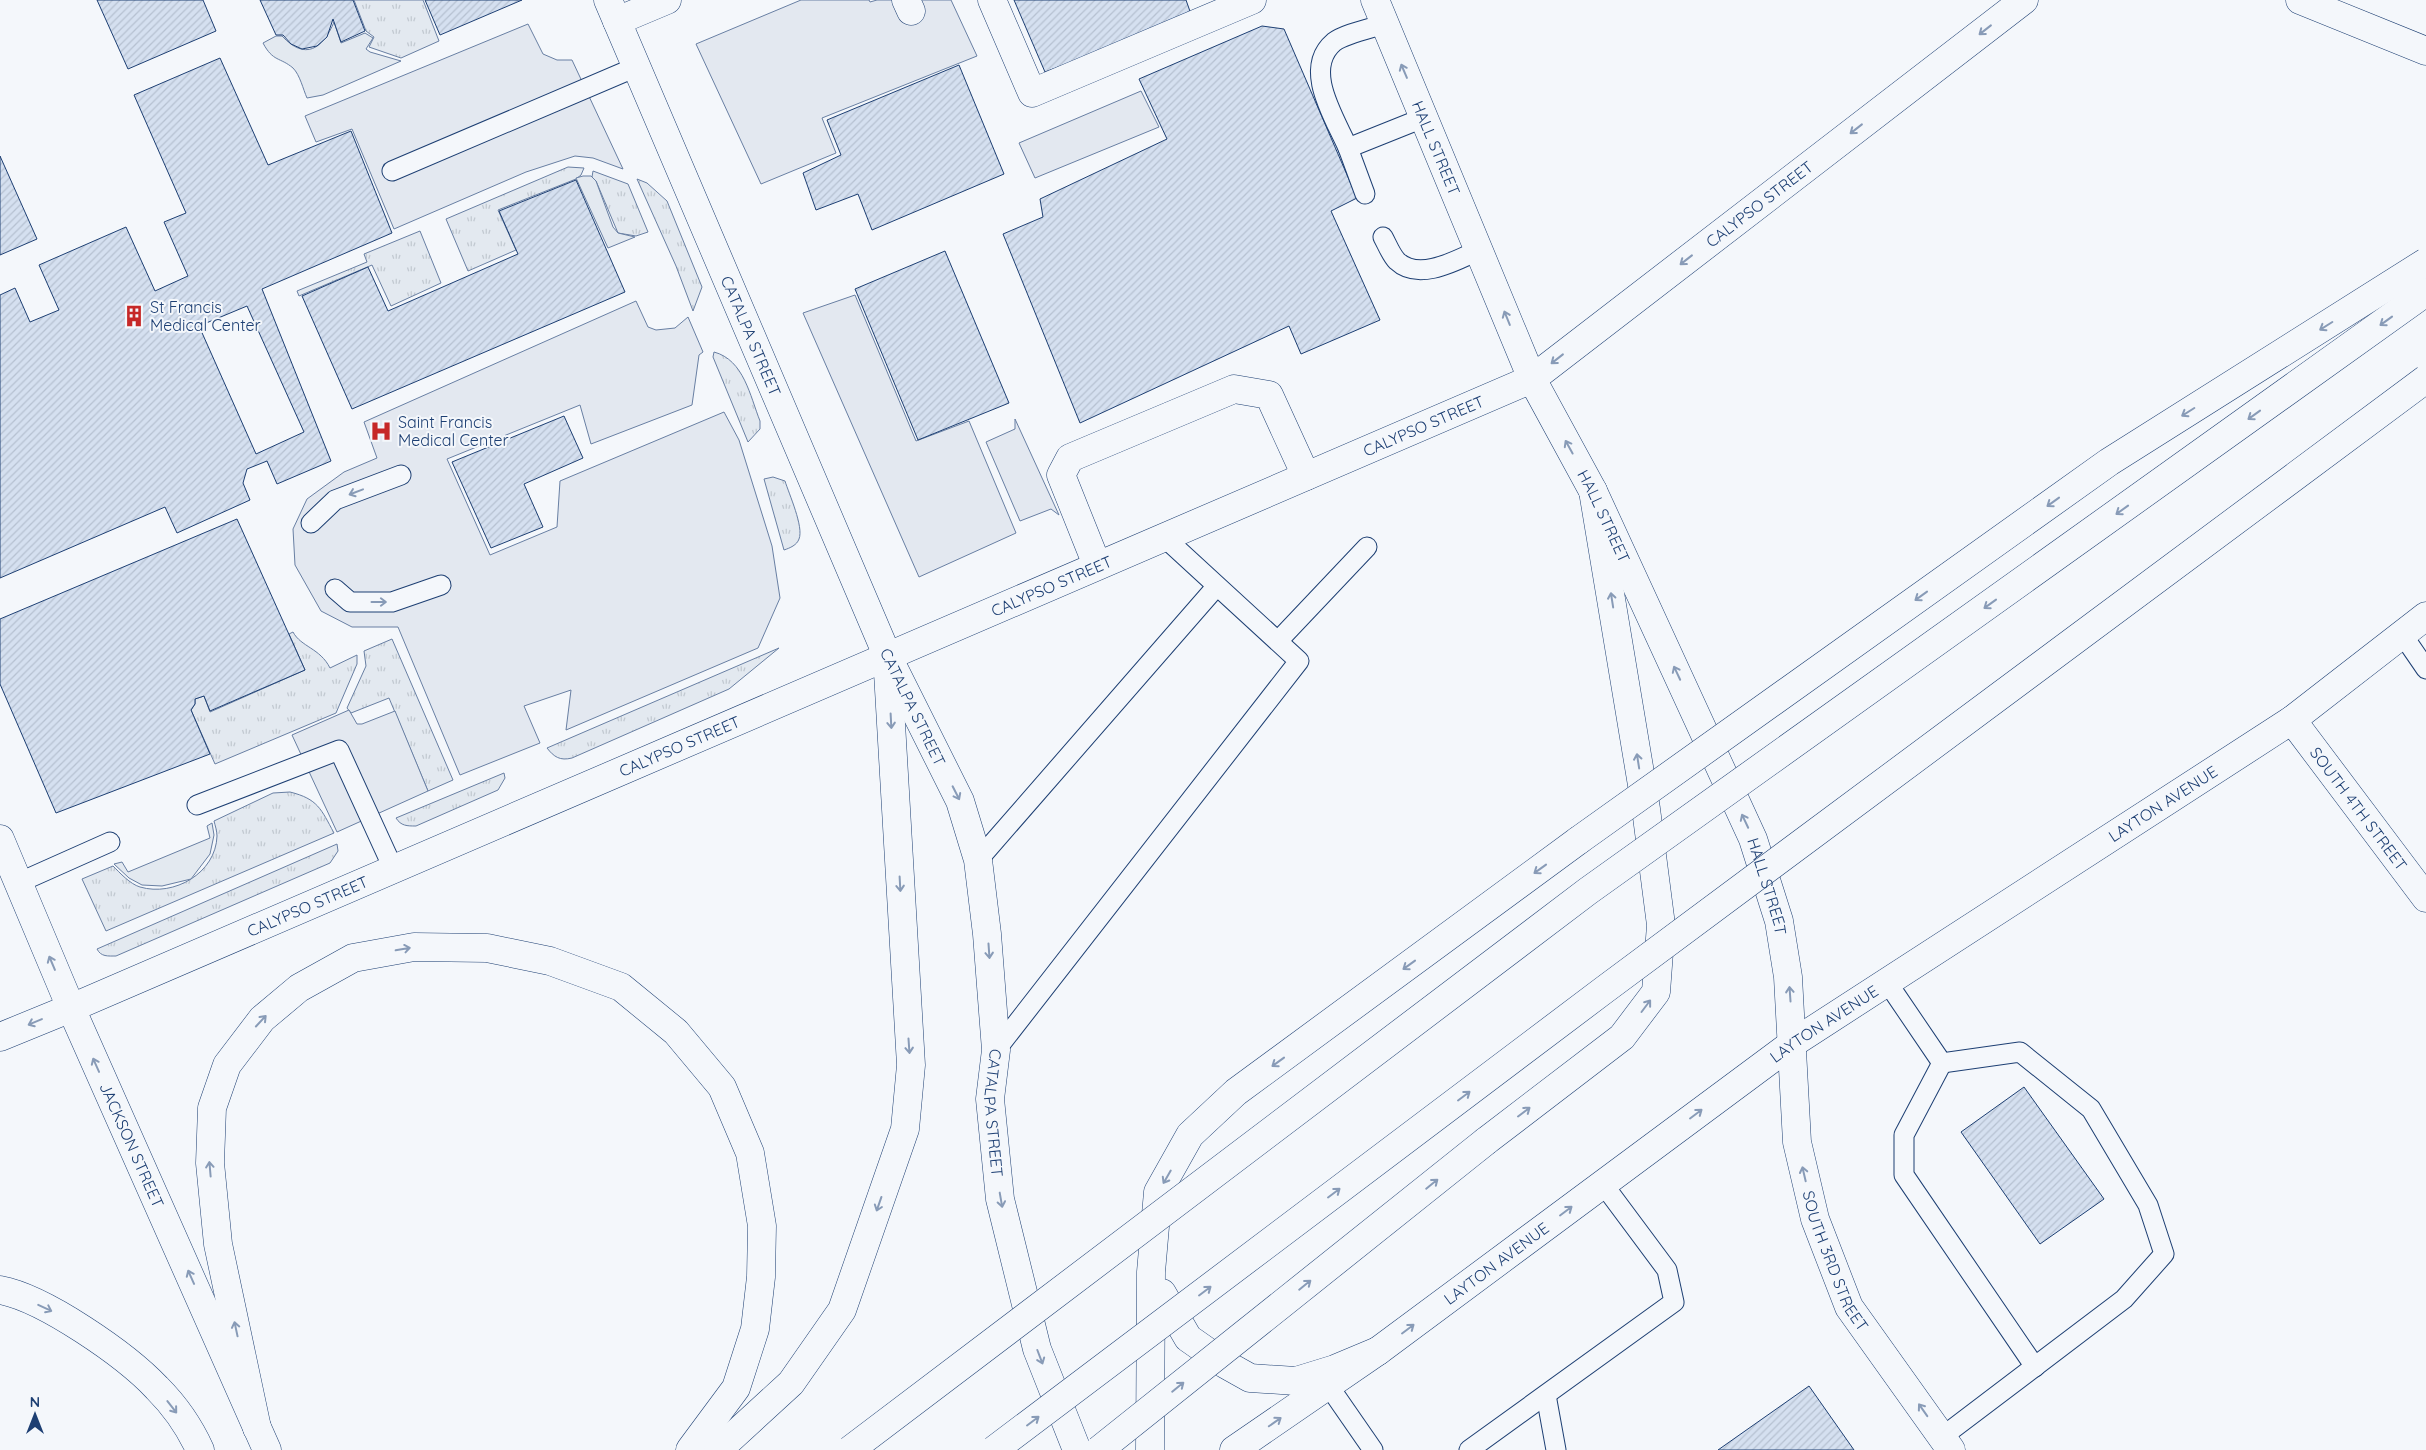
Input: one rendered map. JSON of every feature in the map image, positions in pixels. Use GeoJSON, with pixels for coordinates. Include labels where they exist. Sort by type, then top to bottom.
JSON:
{"type":"FeatureCollection","features":[{"type":"Feature","properties":{"kind":"main road"},"geometry":{"type":"LineString","coordinates":[[613,11],[667,0]]}},
{"type":"Feature","properties":{"kind":"main road"},"geometry":{"type":"LineString","coordinates":[[992,0],[1032,93],[1252,0]]}},
{"type":"Feature","properties":{"kind":"main road","name":"CALYPSO STREET"},"geometry":{"type":"LineString","coordinates":[[0,1037],[1532,379],[2024,0]]}},
{"type":"Feature","properties":{"kind":"main road"},"geometry":{"type":"LineString","coordinates":[[2300,0],[2426,50]]}},
{"type":"Feature","properties":{"kind":"main road","name":"CATALPA STREET"},"geometry":{"type":"LineString","coordinates":[[613,11],[887,655],[960,801],[978,860],[988,934],[996,1050],[990,1099],[1000,1199],[1037,1349],[1077,1450]]}},
{"type":"Feature","properties":{"kind":"main road","name":"HALL STREET"},"geometry":{"type":"LineString","coordinates":[[1379,12],[1532,379],[1593,490],[1753,839],[1779,921],[1788,977],[1793,1043]]}},
{"type":"Feature","properties":{"kind":"main road"},"geometry":{"type":"LineString","coordinates":[[1150,1450],[1151,1272],[1158,1192],[1190,1135],[1236,1092],[1579,840],[2109,462],[2426,262]]}},
{"type":"Feature","properties":{"kind":"main road"},"geometry":{"type":"LineString","coordinates":[[850,1450],[1588,890],[2426,292]]}},
{"type":"Feature","properties":{"kind":"main road"},"geometry":{"type":"LineString","coordinates":[[994,1450],[1628,972],[2426,379]]}},
{"type":"Feature","properties":{"kind":"main road"},"geometry":{"type":"LineString","coordinates":[[1098,565],[1061,475],[1070,458],[1234,389],[1269,395],[1306,476]]}},
{"type":"Feature","properties":{"kind":"main road"},"geometry":{"type":"LineString","coordinates":[[1098,1450],[1486,1141],[1622,1037],[1656,992],[1661,925],[1646,809],[1593,490]]}},
{"type":"Feature","properties":{"kind":"main road","name":"LAYTON AVENUE"},"geometry":{"type":"LineString","coordinates":[[1234,1450],[1378,1351],[1793,1043],[2292,720],[2426,616]]}},
{"type":"Feature","properties":{"kind":"main road"},"geometry":{"type":"LineString","coordinates":[[718,1450],[791,1383],[842,1310],[905,1129],[910,1065],[887,655]]}},
{"type":"Feature","properties":{"kind":"main road","name":"SOUTH 4TH STREET"},"geometry":{"type":"LineString","coordinates":[[2292,720],[2422,886]]}},
{"type":"Feature","properties":{"kind":"main road","name":"JACKSON STREET"},"geometry":{"type":"LineString","coordinates":[[0,839],[70,1008],[262,1439]]}},
{"type":"Feature","properties":{"kind":"main road"},"geometry":{"type":"LineString","coordinates":[[262,1439],[218,1244],[210,1163],[212,1108],[227,1065],[262,1019],[299,988],[353,958],[414,947],[487,948],[550,961],[621,987],[676,1032],[722,1087],[750,1153],[762,1226],[762,1277],[755,1329],[736,1388],[690,1450]]}},
{"type":"Feature","properties":{"kind":"main road","name":"SOUTH 3RD STREET"},"geometry":{"type":"LineString","coordinates":[[1793,1043],[1797,1142],[1815,1219],[1849,1306],[1946,1444]]}},
{"type":"Feature","properties":{"kind":"main road"},"geometry":{"type":"LineString","coordinates":[[1151,1272],[1188,1338],[1225,1364],[1250,1378],[1296,1380],[1335,1369],[1378,1351]]}},
{"type":"Feature","properties":{"kind":"main road"},"geometry":{"type":"LineString","coordinates":[[0,1290],[11,1292],[65,1318],[111,1349],[157,1388],[192,1434],[200,1450]]}},
{"type":"Feature","properties":{"kind":"lane"},"geometry":{"type":"LineString","coordinates":[[1365,194],[1348,148],[1320,83],[1322,58],[1335,42],[1379,12]]}},
{"type":"Feature","properties":{"kind":"lane"},"geometry":{"type":"LineString","coordinates":[[392,171],[636,67]]}},
{"type":"Feature","properties":{"kind":"lane"},"geometry":{"type":"LineString","coordinates":[[1348,148],[1424,118]]}},
{"type":"Feature","properties":{"kind":"lane"},"geometry":{"type":"LineString","coordinates":[[1383,237],[1398,262],[1417,269],[1436,269],[1479,250]]}},
{"type":"Feature","properties":{"kind":"lane"},"geometry":{"type":"LineString","coordinates":[[311,523],[335,500],[401,475]]}},
{"type":"Feature","properties":{"kind":"lane"},"geometry":{"type":"LineString","coordinates":[[996,1050],[1299,661],[1216,587],[1164,537]]}},
{"type":"Feature","properties":{"kind":"lane"},"geometry":{"type":"LineString","coordinates":[[1278,641],[1367,547]]}},
{"type":"Feature","properties":{"kind":"lane"},"geometry":{"type":"LineString","coordinates":[[335,589],[350,602],[392,602],[442,586]]}},
{"type":"Feature","properties":{"kind":"lane"},"geometry":{"type":"LineString","coordinates":[[978,860],[1216,587]]}},
{"type":"Feature","properties":{"kind":"lane"},"geometry":{"type":"LineString","coordinates":[[2402,634],[2426,668]]}},
{"type":"Feature","properties":{"kind":"lane"},"geometry":{"type":"LineString","coordinates":[[197,805],[338,750],[393,868]]}},
{"type":"Feature","properties":{"kind":"lane"},"geometry":{"type":"LineString","coordinates":[[18,883],[110,842]]}},
{"type":"Feature","properties":{"kind":"lane"},"geometry":{"type":"LineString","coordinates":[[1887,982],[1942,1063]]}},
{"type":"Feature","properties":{"kind":"lane"},"geometry":{"type":"LineString","coordinates":[[1942,1063],[2020,1052],[2091,1109],[2148,1205],[2164,1254],[2124,1299],[2034,1367],[1946,1444]]}},
{"type":"Feature","properties":{"kind":"lane"},"geometry":{"type":"LineString","coordinates":[[1942,1063],[1904,1135],[1904,1175],[2034,1367]]}},
{"type":"Feature","properties":{"kind":"lane"},"geometry":{"type":"LineString","coordinates":[[1469,1450],[1674,1302],[1667,1270],[1603,1184]]}},
{"type":"Feature","properties":{"kind":"lane"},"geometry":{"type":"LineString","coordinates":[[1328,1386],[1373,1450]]}},
{"type":"Feature","properties":{"kind":"lane"},"geometry":{"type":"LineString","coordinates":[[1546,1394],[1556,1450]]}},
{"type":"Feature","properties":{"kind":"green space"},"geometry":{"type":"Polygon","coordinates":[[[354,0],[423,0],[439,41],[401,58],[369,47],[374,37],[366,31],[354,0]]]}},
{"type":"Feature","properties":{"kind":"green space"},"geometry":{"type":"Polygon","coordinates":[[[334,22],[341,43],[365,33],[373,38],[366,49],[370,52],[401,61],[323,95],[307,98],[293,68],[273,56],[263,43],[276,36],[282,36],[290,44],[298,48],[312,49],[324,39],[334,22]]]}},
{"type":"Feature","properties":{"kind":"green space"},"geometry":{"type":"Polygon","coordinates":[[[568,167],[584,168],[581,175],[576,179],[498,210],[516,250],[468,271],[446,219],[568,167]]]}},
{"type":"Feature","properties":{"kind":"green space"},"geometry":{"type":"Polygon","coordinates":[[[593,171],[628,184],[648,232],[636,236],[618,233],[596,181],[592,177],[593,171]]]}},
{"type":"Feature","properties":{"kind":"green space"},"geometry":{"type":"Polygon","coordinates":[[[591,176],[596,181],[613,227],[618,233],[635,237],[608,248],[576,178],[591,176]]]}},
{"type":"Feature","properties":{"kind":"green space"},"geometry":{"type":"Polygon","coordinates":[[[637,179],[647,183],[667,201],[702,287],[693,311],[676,266],[637,179]]]}},
{"type":"Feature","properties":{"kind":"green space"},"geometry":{"type":"Polygon","coordinates":[[[420,231],[441,283],[391,306],[372,265],[299,296],[297,291],[367,262],[364,254],[420,231]]]}},
{"type":"Feature","properties":{"kind":"green space"},"geometry":{"type":"Polygon","coordinates":[[[714,352],[724,356],[732,363],[739,371],[749,390],[760,421],[760,429],[748,442],[713,357],[714,352]]]}},
{"type":"Feature","properties":{"kind":"green space"},"geometry":{"type":"Polygon","coordinates":[[[773,477],[785,481],[799,527],[798,541],[793,546],[784,550],[764,479],[773,477]]]}},
{"type":"Feature","properties":{"kind":"green space"},"geometry":{"type":"Polygon","coordinates":[[[293,632],[296,637],[321,656],[330,668],[357,655],[357,664],[336,713],[215,764],[191,710],[195,704],[195,699],[204,696],[210,712],[305,670],[289,634],[293,632]]]}},
{"type":"Feature","properties":{"kind":"green space"},"geometry":{"type":"Polygon","coordinates":[[[392,639],[453,780],[428,791],[389,698],[351,713],[347,708],[366,666],[364,651],[392,639]]]}},
{"type":"Feature","properties":{"kind":"green space"},"geometry":{"type":"Polygon","coordinates":[[[779,648],[729,689],[572,758],[558,758],[547,748],[779,648]]]}},
{"type":"Feature","properties":{"kind":"green space"},"geometry":{"type":"Polygon","coordinates":[[[504,773],[505,778],[498,790],[416,826],[404,825],[396,818],[504,773]]]}},
{"type":"Feature","properties":{"kind":"green space"},"geometry":{"type":"Polygon","coordinates":[[[290,792],[307,798],[318,806],[334,833],[106,931],[82,879],[113,866],[136,886],[153,889],[179,885],[201,871],[209,861],[215,849],[217,836],[214,821],[273,793],[290,792]]]}},
{"type":"Feature","properties":{"kind":"green space"},"geometry":{"type":"Polygon","coordinates":[[[212,823],[214,835],[210,854],[191,879],[162,886],[142,885],[129,878],[114,864],[122,862],[128,872],[210,838],[207,826],[212,823]]]}},
{"type":"Feature","properties":{"kind":"green space"},"geometry":{"type":"Polygon","coordinates":[[[337,844],[338,851],[330,863],[116,956],[103,955],[97,949],[337,844]]]}},
{"type":"Feature","properties":{"kind":"shaded area"},"geometry":{"type":"Polygon","coordinates":[[[801,0],[869,0],[870,2],[877,0],[951,0],[977,56],[822,118],[836,153],[761,184],[696,44],[801,0]]]}},
{"type":"Feature","properties":{"kind":"shaded area"},"geometry":{"type":"Polygon","coordinates":[[[528,24],[543,54],[557,60],[572,60],[623,169],[593,158],[575,156],[526,172],[394,229],[352,129],[316,142],[305,116],[528,24]]]}},
{"type":"Feature","properties":{"kind":"shaded area"},"geometry":{"type":"Polygon","coordinates":[[[1141,91],[1159,127],[1035,178],[1019,143],[1141,91]]]}},
{"type":"Feature","properties":{"kind":"shaded area"},"geometry":{"type":"Polygon","coordinates":[[[855,295],[916,441],[969,421],[1016,533],[919,577],[803,313],[855,295]]]}},
{"type":"Feature","properties":{"kind":"shaded area"},"geometry":{"type":"Polygon","coordinates":[[[636,301],[648,327],[656,330],[675,328],[688,317],[703,352],[699,355],[692,405],[591,444],[580,405],[447,459],[490,555],[557,527],[560,481],[724,412],[739,440],[772,546],[780,598],[758,648],[566,730],[571,690],[524,706],[540,743],[460,775],[398,627],[352,627],[321,611],[295,565],[293,529],[307,499],[344,472],[377,458],[364,422],[636,301]]]}},
{"type":"Feature","properties":{"kind":"shaded area"},"geometry":{"type":"Polygon","coordinates":[[[1015,419],[1059,515],[1051,509],[1020,521],[986,442],[1015,429],[1015,419]]]}},
{"type":"Feature","properties":{"kind":"shaded area"},"geometry":{"type":"Polygon","coordinates":[[[349,710],[357,724],[362,724],[395,711],[428,791],[337,832],[292,735],[349,710]]]}},
{"type":"Feature","properties":{"kind":"building"},"geometry":{"type":"Polygon","coordinates":[[[97,0],[203,0],[216,31],[128,69],[97,0]]]}},
{"type":"Feature","properties":{"kind":"building"},"geometry":{"type":"Polygon","coordinates":[[[260,0],[353,0],[365,31],[341,42],[333,19],[327,37],[317,46],[302,49],[291,44],[283,35],[276,35],[260,0]]]}},
{"type":"Feature","properties":{"kind":"building"},"geometry":{"type":"Polygon","coordinates":[[[425,0],[522,0],[440,35],[425,0]]]}},
{"type":"Feature","properties":{"kind":"building"},"geometry":{"type":"Polygon","coordinates":[[[1014,0],[1186,0],[1192,17],[1045,72],[1014,0]]]}},
{"type":"Feature","properties":{"kind":"building"},"geometry":{"type":"Polygon","coordinates":[[[1262,26],[1284,29],[1357,198],[1331,211],[1380,320],[1301,354],[1289,326],[1080,423],[1003,234],[1043,217],[1040,199],[1167,139],[1139,79],[1262,26]]]}},
{"type":"Feature","properties":{"kind":"building","name":"St Francis Medical Center"},"geometry":{"type":"Polygon","coordinates":[[[220,58],[268,165],[351,131],[392,233],[262,289],[331,461],[277,484],[267,461],[247,469],[243,483],[250,500],[177,533],[165,507],[0,578],[0,295],[15,288],[30,322],[59,310],[39,265],[126,227],[155,291],[188,276],[164,222],[186,213],[134,95],[220,58]],[[247,306],[199,326],[256,454],[304,432],[247,306]]]}},
{"type":"Feature","properties":{"kind":"building"},"geometry":{"type":"Polygon","coordinates":[[[959,65],[1004,174],[872,230],[858,194],[816,210],[803,173],[841,155],[827,120],[959,65]]]}},
{"type":"Feature","properties":{"kind":"building"},"geometry":{"type":"Polygon","coordinates":[[[0,156],[37,239],[0,255],[0,156]]]}},
{"type":"Feature","properties":{"kind":"building"},"geometry":{"type":"Polygon","coordinates":[[[576,180],[625,292],[352,409],[302,296],[368,267],[388,311],[518,254],[499,211],[576,180]]]}},
{"type":"Feature","properties":{"kind":"building"},"geometry":{"type":"Polygon","coordinates":[[[945,251],[1009,403],[918,440],[855,289],[945,251]]]}},
{"type":"Feature","properties":{"kind":"building"},"geometry":{"type":"Polygon","coordinates":[[[564,416],[583,458],[524,484],[543,527],[491,548],[452,462],[564,416]]]}},
{"type":"Feature","properties":{"kind":"building"},"geometry":{"type":"Polygon","coordinates":[[[237,519],[305,670],[210,711],[204,696],[195,699],[195,704],[191,710],[210,754],[56,813],[0,684],[0,619],[237,519]]]}},
{"type":"Feature","properties":{"kind":"building"},"geometry":{"type":"Polygon","coordinates":[[[2024,1087],[2104,1199],[2040,1244],[1961,1132],[2024,1087]]]}},
{"type":"Feature","properties":{"kind":"building"},"geometry":{"type":"Polygon","coordinates":[[[1809,1386],[1854,1450],[1718,1450],[1809,1386]]]}},
{"type":"Feature","properties":{"kind":"place","name":"St Francis Medical Center"},"geometry":{"type":"Point","coordinates":[134,316]}},
{"type":"Feature","properties":{"kind":"place","name":"Saint Francis Medical Center"},"geometry":{"type":"Point","coordinates":[381,431]}}]}
